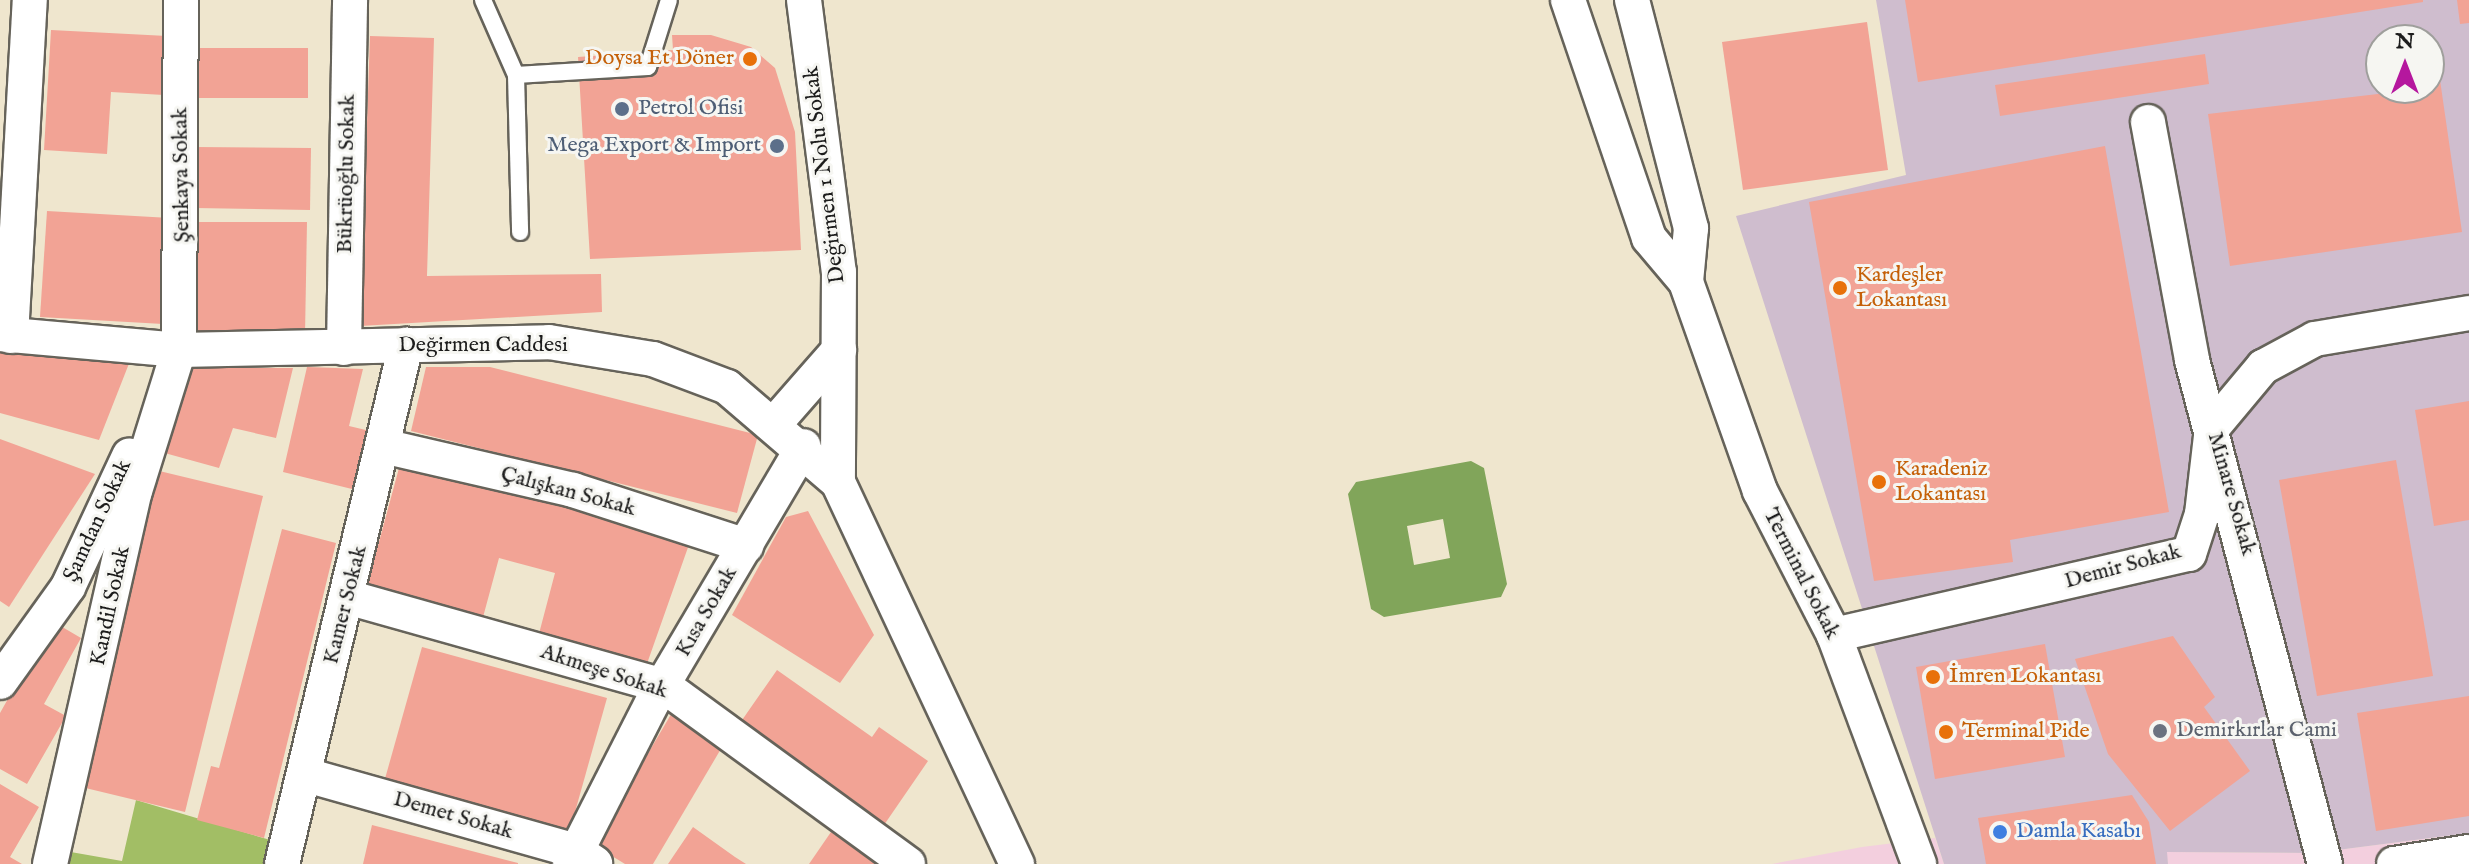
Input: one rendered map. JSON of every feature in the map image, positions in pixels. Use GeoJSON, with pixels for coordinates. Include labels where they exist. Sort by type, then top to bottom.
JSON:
{"type":"FeatureCollection","features":[{"type":"Feature","properties":{"kind":"street"},"geometry":{"type":"LineString","coordinates":[[6,335],[30,0]]}},
{"type":"Feature","properties":{"kind":"street","name":"Şenkaya Sokak"},"geometry":{"type":"LineString","coordinates":[[179,350],[181,0]]}},
{"type":"Feature","properties":{"kind":"street","name":"Bükrüoğlu Sokak"},"geometry":{"type":"LineString","coordinates":[[344,348],[350,0]]}},
{"type":"Feature","properties":{"kind":"street","name":"Değirmen 1 Nolu Sokak"},"geometry":{"type":"LineString","coordinates":[[804,0],[839,272],[838,482]]}},
{"type":"Feature","properties":{"kind":"street","name":"Terminal Sokak"},"geometry":{"type":"LineString","coordinates":[[1568,0],[1649,238],[1686,282],[1760,491],[1834,635],[1919,864]]}},
{"type":"Feature","properties":{"kind":"street","name":"Terminal Sokak"},"geometry":{"type":"LineString","coordinates":[[1632,0],[1691,228],[1686,282]]}},
{"type":"Feature","properties":{"kind":"street","name":"Minare Sokak"},"geometry":{"type":"LineString","coordinates":[[2148,122],[2212,428],[2325,864]]}},
{"type":"Feature","properties":{"kind":"street"},"geometry":{"type":"LineString","coordinates":[[2212,428],[2263,367],[2315,339],[2469,313]]}},
{"type":"Feature","properties":{"kind":"street","name":"Değirmen Caddesi"},"geometry":{"type":"LineString","coordinates":[[6,335],[179,350],[549,342],[653,359],[727,387],[776,422],[838,482],[1017,864]]}},
{"type":"Feature","properties":{"kind":"street","name":"Kamer Sokak"},"geometry":{"type":"LineString","coordinates":[[282,864],[387,447],[406,345]]}},
{"type":"Feature","properties":{"kind":"street","name":"Şamdan Sokak"},"geometry":{"type":"LineString","coordinates":[[0,682],[68,587],[179,350]]}},
{"type":"Feature","properties":{"kind":"street","name":"Kandil Sokak"},"geometry":{"type":"LineString","coordinates":[[50,864],[135,491],[179,350]]}},
{"type":"Feature","properties":{"kind":"street"},"geometry":{"type":"LineString","coordinates":[[776,422],[839,350]]}},
{"type":"Feature","properties":{"kind":"street","name":"Demir Sokak"},"geometry":{"type":"LineString","coordinates":[[1834,635],[2189,554],[2202,514],[2212,428]]}},
{"type":"Feature","properties":{"kind":"street","name":"Kısa Sokak"},"geometry":{"type":"LineString","coordinates":[[582,860],[664,686],[804,446]]}},
{"type":"Feature","properties":{"kind":"street","name":"Çalışkan Sokak"},"geometry":{"type":"LineString","coordinates":[[387,447],[573,490],[746,546]]}},
{"type":"Feature","properties":{"kind":"street","name":"Akmeşe Sokak"},"geometry":{"type":"LineString","coordinates":[[347,597],[664,686],[908,864]]}},
{"type":"Feature","properties":{"kind":"street","name":"Demet Sokak"},"geometry":{"type":"LineString","coordinates":[[306,775],[582,860]]}},
{"type":"Feature","properties":{"kind":"street"},"geometry":{"type":"LineString","coordinates":[[2394,864],[2469,852]]}},
{"type":"Feature","properties":{"kind":"lane"},"geometry":{"type":"LineString","coordinates":[[483,0],[516,75],[520,232]]}},
{"type":"Feature","properties":{"kind":"lane"},"geometry":{"type":"LineString","coordinates":[[516,75],[648,67],[669,0]]}},
{"type":"Feature","properties":{"kind":"shaded area"},"geometry":{"type":"Polygon","coordinates":[[[1876,0],[2469,0],[2469,833],[2314,853],[2167,852],[2168,864],[1944,864],[1736,216],[1906,175],[1876,0]]]}},
{"type":"Feature","properties":{"kind":"shaded area"},"geometry":{"type":"Polygon","coordinates":[[[2469,833],[2469,864],[2168,864],[2166,852],[2314,853],[2469,833]]]}},
{"type":"Feature","properties":{"kind":"shaded area"},"geometry":{"type":"Polygon","coordinates":[[[1935,838],[1944,864],[1772,864],[1862,847],[1935,838]]]}},
{"type":"Feature","properties":{"kind":"green space"},"geometry":{"type":"Polygon","coordinates":[[[1471,461],[1484,468],[1507,584],[1501,597],[1384,617],[1371,609],[1348,494],[1356,482],[1471,461]],[[1443,519],[1407,526],[1414,565],[1450,558],[1443,519]]]}},
{"type":"Feature","properties":{"kind":"green space"},"geometry":{"type":"Polygon","coordinates":[[[136,800],[287,845],[292,864],[63,864],[65,851],[122,861],[136,800]]]}},
{"type":"Feature","properties":{"kind":"building"},"geometry":{"type":"Polygon","coordinates":[[[1905,0],[2423,0],[2423,2],[1918,82],[1905,0]]]}},
{"type":"Feature","properties":{"kind":"building"},"geometry":{"type":"Polygon","coordinates":[[[2457,0],[2469,0],[2469,23],[2460,24],[2457,0]]]}},
{"type":"Feature","properties":{"kind":"building"},"geometry":{"type":"Polygon","coordinates":[[[1867,22],[1888,170],[1743,190],[1722,42],[1867,22]]]}},
{"type":"Feature","properties":{"kind":"building"},"geometry":{"type":"Polygon","coordinates":[[[51,30],[167,36],[164,95],[111,92],[107,154],[44,150],[51,30]]]}},
{"type":"Feature","properties":{"kind":"building"},"geometry":{"type":"Polygon","coordinates":[[[672,35],[711,35],[751,47],[775,68],[795,132],[801,250],[590,259],[578,57],[673,50],[672,35]]]}},
{"type":"Feature","properties":{"kind":"building"},"geometry":{"type":"Polygon","coordinates":[[[370,36],[434,38],[427,276],[601,274],[602,312],[360,326],[370,36]]]}},
{"type":"Feature","properties":{"kind":"building"},"geometry":{"type":"Polygon","coordinates":[[[194,48],[308,48],[308,98],[194,98],[194,48]]]}},
{"type":"Feature","properties":{"kind":"building"},"geometry":{"type":"Polygon","coordinates":[[[2205,54],[2209,84],[2000,116],[1995,85],[2205,54]]]}},
{"type":"Feature","properties":{"kind":"building"},"geometry":{"type":"Polygon","coordinates":[[[2365,96],[2365,104],[2443,104],[2462,232],[2230,266],[2208,114],[2365,96]]]}},
{"type":"Feature","properties":{"kind":"building"},"geometry":{"type":"Polygon","coordinates":[[[2105,146],[2169,512],[2010,540],[2013,562],[1874,581],[1809,202],[2105,146]]]}},
{"type":"Feature","properties":{"kind":"building"},"geometry":{"type":"Polygon","coordinates":[[[195,147],[311,148],[310,210],[195,208],[195,147]]]}},
{"type":"Feature","properties":{"kind":"building"},"geometry":{"type":"Polygon","coordinates":[[[47,211],[170,218],[163,324],[40,317],[47,211]]]}},
{"type":"Feature","properties":{"kind":"building"},"geometry":{"type":"Polygon","coordinates":[[[196,222],[307,222],[305,335],[195,334],[196,222]]]}},
{"type":"Feature","properties":{"kind":"building"},"geometry":{"type":"Polygon","coordinates":[[[0,346],[130,361],[99,440],[0,413],[0,346]]]}},
{"type":"Feature","properties":{"kind":"building"},"geometry":{"type":"Polygon","coordinates":[[[307,367],[363,369],[349,426],[370,431],[356,490],[283,472],[307,367]]]}},
{"type":"Feature","properties":{"kind":"building"},"geometry":{"type":"Polygon","coordinates":[[[426,367],[490,367],[758,435],[737,513],[411,431],[426,367]]]}},
{"type":"Feature","properties":{"kind":"building"},"geometry":{"type":"Polygon","coordinates":[[[190,368],[293,368],[276,438],[233,428],[219,468],[161,452],[190,368]]]}},
{"type":"Feature","properties":{"kind":"building"},"geometry":{"type":"Polygon","coordinates":[[[2469,401],[2469,520],[2434,526],[2415,410],[2469,401]]]}},
{"type":"Feature","properties":{"kind":"building"},"geometry":{"type":"Polygon","coordinates":[[[0,439],[95,474],[9,607],[0,601],[0,439]]]}},
{"type":"Feature","properties":{"kind":"building"},"geometry":{"type":"Polygon","coordinates":[[[402,457],[692,536],[643,675],[536,645],[555,573],[499,558],[479,632],[363,601],[402,457]]]}},
{"type":"Feature","properties":{"kind":"building"},"geometry":{"type":"Polygon","coordinates":[[[2396,460],[2433,676],[2317,696],[2279,480],[2396,460]]]}},
{"type":"Feature","properties":{"kind":"building"},"geometry":{"type":"Polygon","coordinates":[[[151,469],[263,496],[185,812],[73,785],[151,469]]]}},
{"type":"Feature","properties":{"kind":"building"},"geometry":{"type":"Polygon","coordinates":[[[808,511],[874,635],[840,683],[732,615],[786,517],[808,511]]]}},
{"type":"Feature","properties":{"kind":"building"},"geometry":{"type":"Polygon","coordinates":[[[282,529],[336,543],[264,838],[197,820],[211,766],[219,768],[282,529]]]}},
{"type":"Feature","properties":{"kind":"building"},"geometry":{"type":"Polygon","coordinates":[[[52,621],[81,638],[44,704],[66,716],[27,784],[0,769],[0,713],[52,621]]]}},
{"type":"Feature","properties":{"kind":"building","name":"Demirkırlar Cami"},"geometry":{"type":"Polygon","coordinates":[[[2173,636],[2215,697],[2204,707],[2250,771],[2170,831],[2108,754],[2075,659],[2173,636]]]}},
{"type":"Feature","properties":{"kind":"building"},"geometry":{"type":"Polygon","coordinates":[[[2045,644],[2065,757],[1935,779],[1916,667],[2045,644]]]}},
{"type":"Feature","properties":{"kind":"building"},"geometry":{"type":"Polygon","coordinates":[[[422,647],[607,698],[566,844],[381,793],[422,647]]]}},
{"type":"Feature","properties":{"kind":"building"},"geometry":{"type":"Polygon","coordinates":[[[777,670],[872,737],[879,727],[928,761],[884,825],[740,723],[777,670]]]}},
{"type":"Feature","properties":{"kind":"building"},"geometry":{"type":"Polygon","coordinates":[[[2469,696],[2469,816],[2376,831],[2357,713],[2469,696]]]}},
{"type":"Feature","properties":{"kind":"building"},"geometry":{"type":"Polygon","coordinates":[[[673,711],[725,742],[653,864],[625,864],[594,845],[673,711]]]}},
{"type":"Feature","properties":{"kind":"building"},"geometry":{"type":"Polygon","coordinates":[[[0,784],[39,807],[10,857],[22,864],[0,864],[0,784]]]}},
{"type":"Feature","properties":{"kind":"building"},"geometry":{"type":"Polygon","coordinates":[[[2132,795],[2149,822],[2156,864],[1986,864],[1978,818],[2132,795]]]}},
{"type":"Feature","properties":{"kind":"building"},"geometry":{"type":"Polygon","coordinates":[[[372,825],[518,863],[518,864],[363,864],[372,825]]]}},
{"type":"Feature","properties":{"kind":"building"},"geometry":{"type":"Polygon","coordinates":[[[693,827],[735,857],[746,864],[668,864],[693,827]]]}},
{"type":"Feature","properties":{"kind":"building"},"geometry":{"type":"Polygon","coordinates":[[[831,832],[877,864],[809,864],[831,832]]]}},
{"type":"Feature","properties":{"kind":"place","name":"Doysa Et Döner"},"geometry":{"type":"Point","coordinates":[750,59]}},
{"type":"Feature","properties":{"kind":"place","name":"Petrol Ofisi"},"geometry":{"type":"Point","coordinates":[622,109]}},
{"type":"Feature","properties":{"kind":"place","name":"Mega Export & Import"},"geometry":{"type":"Point","coordinates":[777,146]}},
{"type":"Feature","properties":{"kind":"place","name":"Kardeşler Lokantası"},"geometry":{"type":"Point","coordinates":[1840,288]}},
{"type":"Feature","properties":{"kind":"place","name":"Karadeniz Lokantası"},"geometry":{"type":"Point","coordinates":[1879,482]}},
{"type":"Feature","properties":{"kind":"place","name":"İmren Lokantası"},"geometry":{"type":"Point","coordinates":[1933,677]}},
{"type":"Feature","properties":{"kind":"place","name":"Demirkırlar Cami"},"geometry":{"type":"Point","coordinates":[2160,731]}},
{"type":"Feature","properties":{"kind":"place","name":"Terminal Pide"},"geometry":{"type":"Point","coordinates":[1946,732]}},
{"type":"Feature","properties":{"kind":"place","name":"Damla Kasabı"},"geometry":{"type":"Point","coordinates":[2000,832]}}]}
